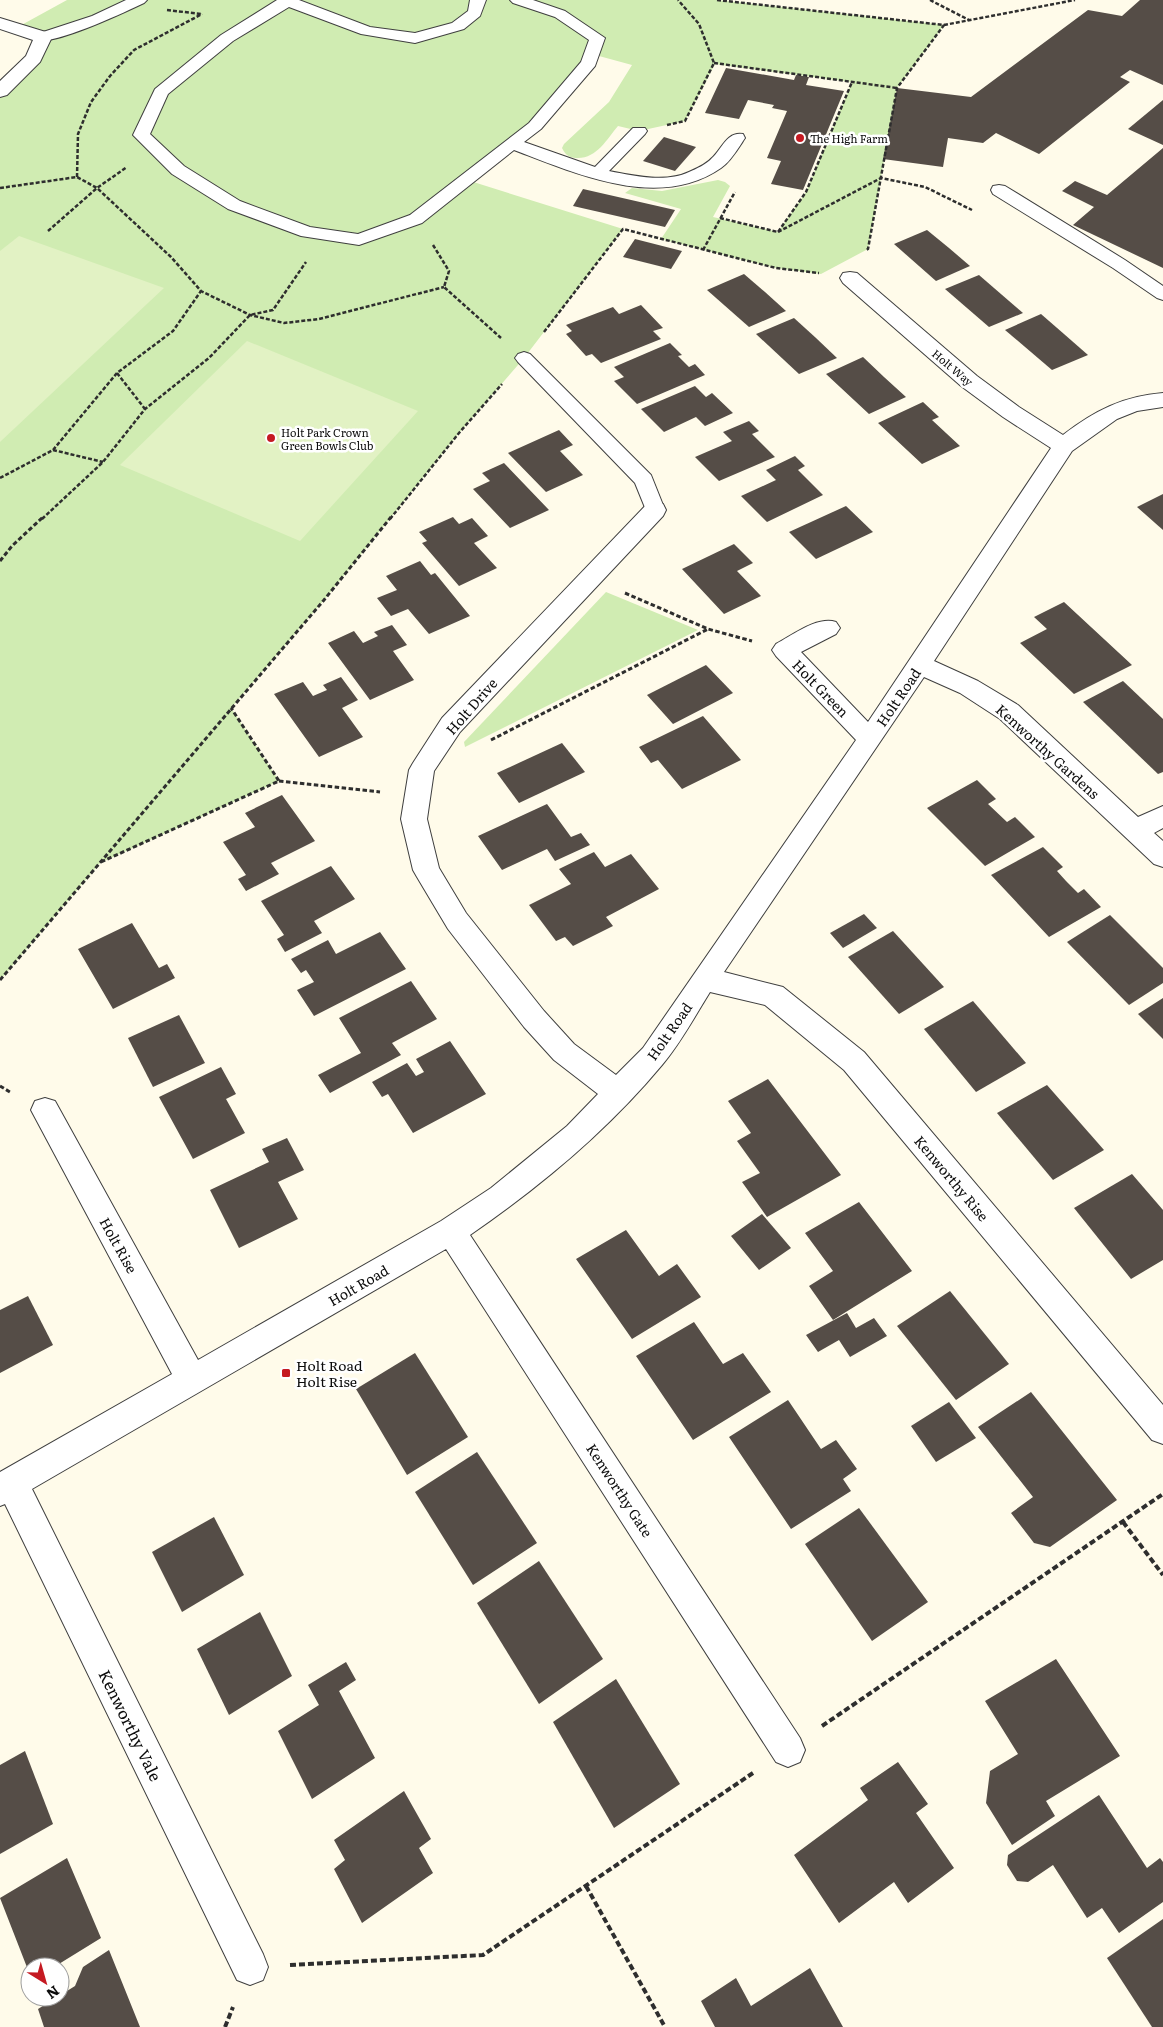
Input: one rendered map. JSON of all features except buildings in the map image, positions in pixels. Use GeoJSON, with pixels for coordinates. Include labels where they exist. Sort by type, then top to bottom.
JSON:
{"type":"FeatureCollection","features":[{"type":"Feature","properties":{"kind":"street"},"geometry":{"type":"LineString","coordinates":[[0,23],[44,37],[34,58],[0,91]]}},
{"type":"Feature","properties":{"kind":"street","name":"Holt Way"},"geometry":{"type":"LineString","coordinates":[[850,278],[968,381],[1011,412],[1064,446]]}},
{"type":"Feature","properties":{"kind":"street","name":"Holt Road"},"geometry":{"type":"LineString","coordinates":[[6,1487],[451,1231],[501,1197],[578,1135],[653,1056],[920,665],[1064,446],[1099,419],[1129,404],[1163,400]]}},
{"type":"Feature","properties":{"kind":"street","name":"Holt Drive"},"geometry":{"type":"LineString","coordinates":[[618,1093],[564,1052],[534,1019],[457,921],[426,870],[414,819],[422,770],[451,725],[655,510]]}},
{"type":"Feature","properties":{"kind":"street","name":"Holt Green"},"geometry":{"type":"LineString","coordinates":[[828,628],[784,650],[870,739]]}},
{"type":"Feature","properties":{"kind":"street","name":"Kenworthy Gardens"},"geometry":{"type":"LineString","coordinates":[[920,665],[969,687],[1009,712],[1163,857]]}},
{"type":"Feature","properties":{"kind":"street"},"geometry":{"type":"LineString","coordinates":[[1136,830],[1163,816]]}},
{"type":"Feature","properties":{"kind":"street","name":"Kenworthy Rise"},"geometry":{"type":"LineString","coordinates":[[704,979],[773,996],[854,1061],[1163,1429]]}},
{"type":"Feature","properties":{"kind":"street","name":"Holt Rise"},"geometry":{"type":"LineString","coordinates":[[45,1110],[192,1380]]}},
{"type":"Feature","properties":{"kind":"street","name":"Kenworthy Gate"},"geometry":{"type":"LineString","coordinates":[[451,1231],[788,1750]]}},
{"type":"Feature","properties":{"kind":"street","name":"Kenworthy Vale"},"geometry":{"type":"LineString","coordinates":[[6,1487],[250,1967]]}},
{"type":"Feature","properties":{"kind":"lane"},"geometry":{"type":"LineString","coordinates":[[478,0],[475,13],[458,26],[416,38],[367,31],[287,1],[227,38],[161,92],[141,135],[178,170],[234,205],[307,232],[359,240],[416,219],[535,126],[590,63],[597,38],[560,14],[518,0]]}},
{"type":"Feature","properties":{"kind":"lane"},"geometry":{"type":"LineString","coordinates":[[44,37],[97,19],[134,2]]}},
{"type":"Feature","properties":{"kind":"lane"},"geometry":{"type":"LineString","coordinates":[[597,174],[639,131]]}},
{"type":"Feature","properties":{"kind":"lane"},"geometry":{"type":"LineString","coordinates":[[513,144],[597,174],[640,183],[670,182],[694,176],[716,165],[730,151],[737,138]]}},
{"type":"Feature","properties":{"kind":"lane"},"geometry":{"type":"LineString","coordinates":[[999,190],[1119,264],[1163,294]]}},
{"type":"Feature","properties":{"kind":"lane"},"geometry":{"type":"LineString","coordinates":[[524,358],[644,480],[655,510]]}},
{"type":"Feature","properties":{"kind":"path"},"geometry":{"type":"LineString","coordinates":[[639,131],[685,121],[714,64],[699,24],[678,0]]}},
{"type":"Feature","properties":{"kind":"path"},"geometry":{"type":"LineString","coordinates":[[718,0],[944,25],[1075,0]]}},
{"type":"Feature","properties":{"kind":"path"},"geometry":{"type":"LineString","coordinates":[[930,0],[969,20]]}},
{"type":"Feature","properties":{"kind":"path"},"geometry":{"type":"LineString","coordinates":[[134,2],[251,24]]}},
{"type":"Feature","properties":{"kind":"path"},"geometry":{"type":"LineString","coordinates":[[76,177],[78,134],[91,102],[110,76],[134,50],[210,10]]}},
{"type":"Feature","properties":{"kind":"path"},"geometry":{"type":"LineString","coordinates":[[860,253],[868,249],[881,178],[882,159],[897,88],[944,25]]}},
{"type":"Feature","properties":{"kind":"path"},"geometry":{"type":"LineString","coordinates":[[714,64],[897,88]]}},
{"type":"Feature","properties":{"kind":"path"},"geometry":{"type":"LineString","coordinates":[[778,232],[806,192],[852,82]]}},
{"type":"Feature","properties":{"kind":"path"},"geometry":{"type":"LineString","coordinates":[[48,231],[97,188],[154,148]]}},
{"type":"Feature","properties":{"kind":"path"},"geometry":{"type":"LineString","coordinates":[[703,250],[737,188],[716,165]]}},
{"type":"Feature","properties":{"kind":"path"},"geometry":{"type":"LineString","coordinates":[[0,188],[76,177],[97,188],[171,257],[201,291],[250,316],[284,323],[319,319],[444,287]]}},
{"type":"Feature","properties":{"kind":"path"},"geometry":{"type":"LineString","coordinates":[[720,218],[778,232],[881,178]]}},
{"type":"Feature","properties":{"kind":"path"},"geometry":{"type":"LineString","coordinates":[[416,219],[450,271],[444,287]]}},
{"type":"Feature","properties":{"kind":"path"},"geometry":{"type":"LineString","coordinates":[[0,980],[324,600],[459,433],[524,358],[623,229],[776,268],[850,278]]}},
{"type":"Feature","properties":{"kind":"path"},"geometry":{"type":"LineString","coordinates":[[0,561],[12,546],[103,462],[145,409],[209,358],[250,316],[273,310],[324,235]]}},
{"type":"Feature","properties":{"kind":"path"},"geometry":{"type":"LineString","coordinates":[[444,287],[524,358]]}},
{"type":"Feature","properties":{"kind":"path"},"geometry":{"type":"LineString","coordinates":[[0,478],[53,450],[117,373],[173,331],[201,291]]}},
{"type":"Feature","properties":{"kind":"path"},"geometry":{"type":"LineString","coordinates":[[117,373],[145,409]]}},
{"type":"Feature","properties":{"kind":"path"},"geometry":{"type":"LineString","coordinates":[[53,450],[103,462]]}},
{"type":"Feature","properties":{"kind":"path"},"geometry":{"type":"LineString","coordinates":[[590,578],[708,629],[784,650]]}},
{"type":"Feature","properties":{"kind":"path"},"geometry":{"type":"LineString","coordinates":[[491,740],[708,629]]}},
{"type":"Feature","properties":{"kind":"path"},"geometry":{"type":"LineString","coordinates":[[231,708],[279,781]]}},
{"type":"Feature","properties":{"kind":"path"},"geometry":{"type":"LineString","coordinates":[[100,863],[279,781],[418,796]]}},
{"type":"Feature","properties":{"kind":"path"},"geometry":{"type":"LineString","coordinates":[[224,2027],[250,1967],[483,1956],[1163,1494]]}},
{"type":"Feature","properties":{"kind":"path"},"geometry":{"type":"LineString","coordinates":[[1123,1522],[1163,1575]]}},
{"type":"Feature","properties":{"kind":"path"},"geometry":{"type":"LineString","coordinates":[[586,1886],[665,2027]]}},
{"type":"Feature","properties":{"kind":"green space"},"geometry":{"type":"Polygon","coordinates":[[[67,0],[717,0],[944,25],[897,88],[868,249],[821,274],[776,268],[661,239],[681,209],[625,193],[632,188],[662,191],[718,180],[730,186],[713,217],[778,232],[806,192],[852,82],[715,64],[685,121],[639,131],[618,126],[606,142],[591,155],[573,158],[568,156],[562,148],[564,144],[609,102],[632,65],[599,56],[589,63],[535,126],[467,180],[623,229],[524,358],[459,433],[324,600],[231,708],[279,781],[100,863],[0,980],[0,91],[43,38],[16,28],[67,0]]]}},
{"type":"Feature","properties":{"kind":"green space"},"geometry":{"type":"Polygon","coordinates":[[[19,236],[164,288],[0,442],[0,251],[19,236]]]}},
{"type":"Feature","properties":{"kind":"green space","name":"Holt Park Crown Green Bowls Club"},"geometry":{"type":"Polygon","coordinates":[[[247,341],[418,411],[300,541],[120,465],[247,341]]]}},
{"type":"Feature","properties":{"kind":"green space"},"geometry":{"type":"Polygon","coordinates":[[[606,592],[698,630],[465,747],[464,742],[606,592]]]}},
{"type":"Feature","properties":{"kind":"place","name":"The High Farm"},"geometry":{"type":"Point","coordinates":[800,138]}},
{"type":"Feature","properties":{"kind":"place","name":"Holt Park Crown Green Bowls Club"},"geometry":{"type":"Point","coordinates":[271,438]}},
{"type":"Feature","properties":{"kind":"place","name":"Holt Road Holt Rise"},"geometry":{"type":"Point","coordinates":[286,1373]}}]}
